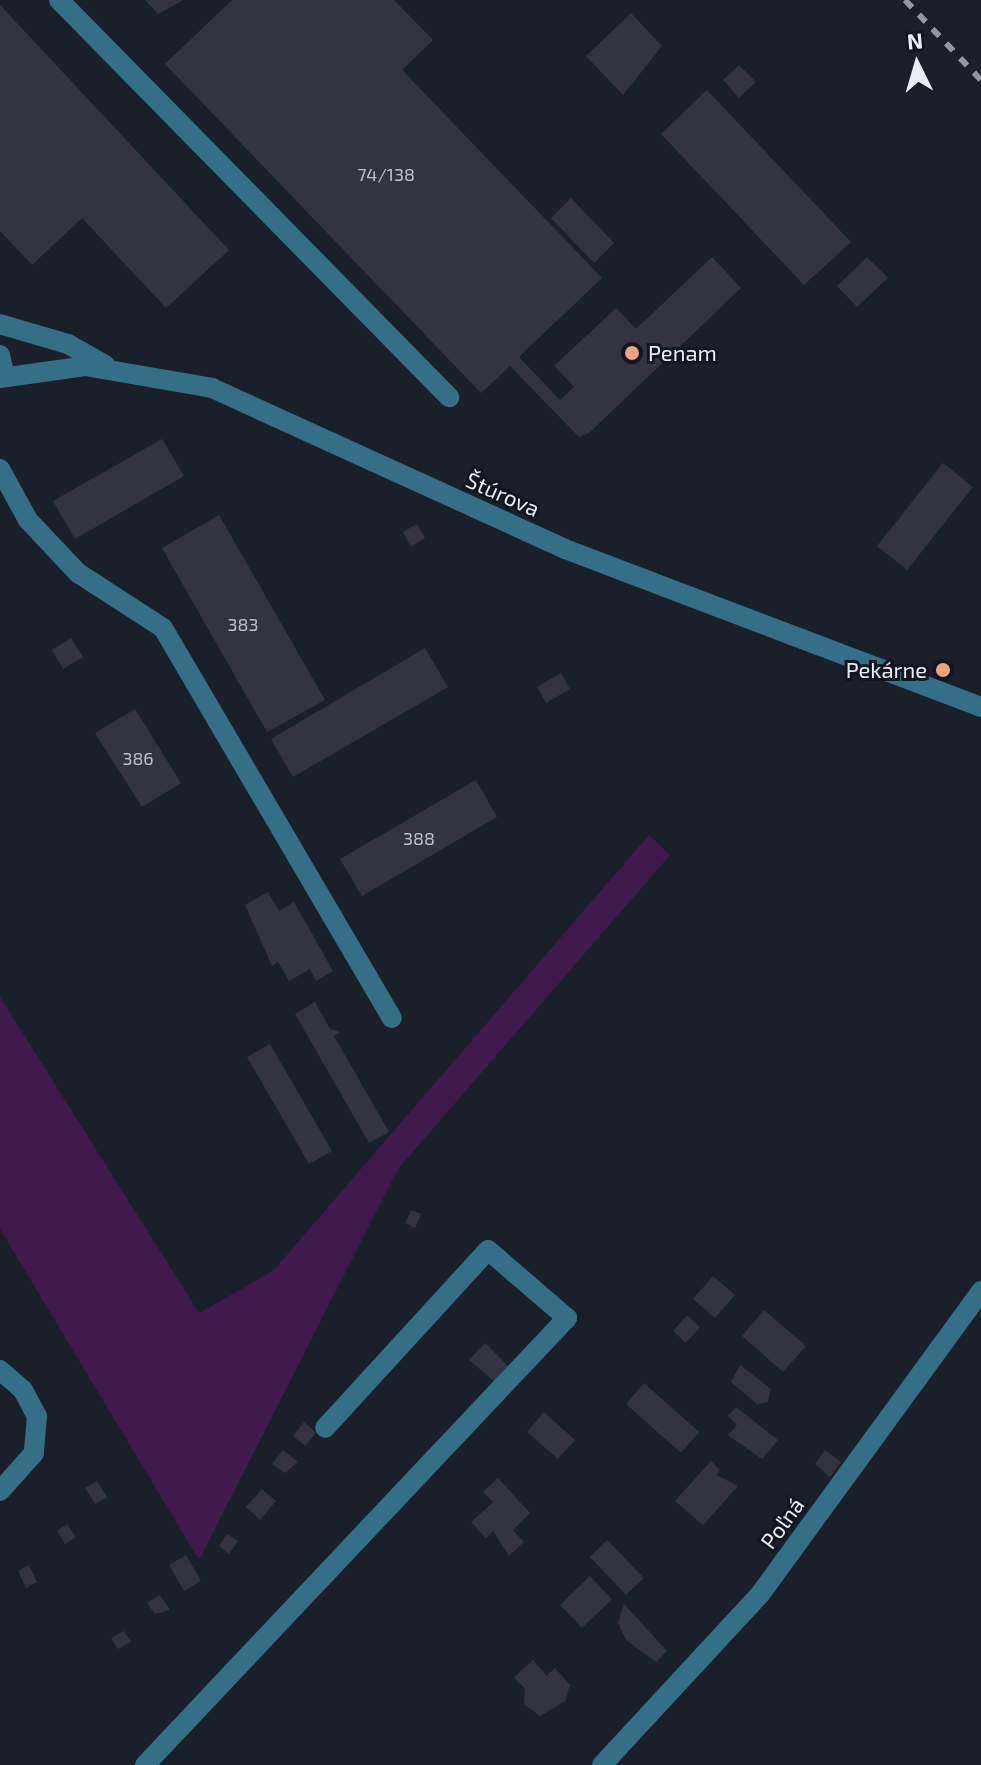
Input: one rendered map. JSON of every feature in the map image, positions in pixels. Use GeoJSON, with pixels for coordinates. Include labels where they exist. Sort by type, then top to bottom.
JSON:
{"type":"FeatureCollection","features":[{"type":"Feature","properties":{"kind":"street"},"geometry":{"type":"LineString","coordinates":[[59,0],[449,397]]}},
{"type":"Feature","properties":{"kind":"street"},"geometry":{"type":"LineString","coordinates":[[0,324],[68,344],[109,367]]}},
{"type":"Feature","properties":{"kind":"street"},"geometry":{"type":"LineString","coordinates":[[0,355],[2,377]]}},
{"type":"Feature","properties":{"kind":"street","name":"Štúrova"},"geometry":{"type":"LineString","coordinates":[[2,377],[109,367],[212,388],[565,549],[981,707]]}},
{"type":"Feature","properties":{"kind":"street"},"geometry":{"type":"LineString","coordinates":[[0,469],[28,520],[78,573],[163,628],[392,1018]]}},
{"type":"Feature","properties":{"kind":"street"},"geometry":{"type":"LineString","coordinates":[[145,1765],[567,1318],[488,1250],[325,1428]]}},
{"type":"Feature","properties":{"kind":"street","name":"Poľná"},"geometry":{"type":"LineString","coordinates":[[602,1765],[761,1593],[981,1291]]}},
{"type":"Feature","properties":{"kind":"street"},"geometry":{"type":"LineString","coordinates":[[0,1370],[23,1390],[37,1416],[34,1453],[0,1491]]}},
{"type":"Feature","properties":{"kind":"shaded area"},"geometry":{"type":"Polygon","coordinates":[[[649,835],[670,855],[398,1169],[199,1560],[0,1229],[0,997],[199,1313],[273,1271],[649,835]]]}},
{"type":"Feature","properties":{"kind":"building"},"geometry":{"type":"Polygon","coordinates":[[[145,0],[184,0],[158,14],[145,0]]]}},
{"type":"Feature","properties":{"kind":"building"},"geometry":{"type":"Polygon","coordinates":[[[232,0],[394,0],[433,40],[402,70],[602,278],[519,357],[560,400],[574,387],[554,366],[616,308],[636,329],[712,257],[741,288],[589,433],[579,437],[510,366],[481,393],[165,64],[232,0]]]}},
{"type":"Feature","properties":{"kind":"building"},"geometry":{"type":"Polygon","coordinates":[[[0,5],[229,250],[166,308],[82,218],[32,265],[0,231],[0,5]]]}},
{"type":"Feature","properties":{"kind":"building"},"geometry":{"type":"Polygon","coordinates":[[[631,13],[662,46],[623,95],[586,56],[631,13]]]}},
{"type":"Feature","properties":{"kind":"building"},"geometry":{"type":"Polygon","coordinates":[[[739,65],[756,82],[739,98],[723,80],[739,65]]]}},
{"type":"Feature","properties":{"kind":"building"},"geometry":{"type":"Polygon","coordinates":[[[707,90],[851,242],[804,285],[661,134],[707,90]]]}},
{"type":"Feature","properties":{"kind":"building"},"geometry":{"type":"Polygon","coordinates":[[[571,198],[614,243],[594,263],[551,218],[571,198]]]}},
{"type":"Feature","properties":{"kind":"building"},"geometry":{"type":"Polygon","coordinates":[[[867,257],[888,278],[857,307],[837,286],[867,257]]]}},
{"type":"Feature","properties":{"kind":"building"},"geometry":{"type":"Polygon","coordinates":[[[162,439],[184,476],[75,539],[53,501],[162,439]]]}},
{"type":"Feature","properties":{"kind":"building"},"geometry":{"type":"Polygon","coordinates":[[[943,463],[973,487],[907,570],[877,546],[943,463]]]}},
{"type":"Feature","properties":{"kind":"building"},"geometry":{"type":"Polygon","coordinates":[[[219,515],[325,700],[267,732],[162,548],[219,515]]]}},
{"type":"Feature","properties":{"kind":"building"},"geometry":{"type":"Polygon","coordinates":[[[417,524],[425,538],[411,547],[403,532],[417,524]]]}},
{"type":"Feature","properties":{"kind":"building"},"geometry":{"type":"Polygon","coordinates":[[[71,638],[83,657],[63,669],[52,650],[71,638]]]}},
{"type":"Feature","properties":{"kind":"building"},"geometry":{"type":"Polygon","coordinates":[[[425,648],[448,687],[293,777],[271,739],[425,648]]]}},
{"type":"Feature","properties":{"kind":"building"},"geometry":{"type":"Polygon","coordinates":[[[561,673],[570,689],[546,703],[537,687],[561,673]]]}},
{"type":"Feature","properties":{"kind":"building"},"geometry":{"type":"Polygon","coordinates":[[[135,709],[181,783],[142,807],[95,733],[135,709]]]}},
{"type":"Feature","properties":{"kind":"building"},"geometry":{"type":"Polygon","coordinates":[[[476,780],[497,817],[362,896],[340,859],[476,780]]]}},
{"type":"Feature","properties":{"kind":"building"},"geometry":{"type":"Polygon","coordinates":[[[268,892],[279,911],[294,902],[333,971],[316,981],[310,969],[289,981],[278,962],[272,966],[245,905],[268,892]]]}},
{"type":"Feature","properties":{"kind":"building"},"geometry":{"type":"Polygon","coordinates":[[[315,1002],[330,1029],[340,1032],[334,1036],[389,1132],[369,1143],[295,1014],[315,1002]]]}},
{"type":"Feature","properties":{"kind":"building"},"geometry":{"type":"Polygon","coordinates":[[[270,1044],[332,1151],[309,1164],[247,1057],[270,1044]]]}},
{"type":"Feature","properties":{"kind":"building"},"geometry":{"type":"Polygon","coordinates":[[[411,1210],[421,1214],[415,1228],[405,1223],[411,1210]]]}},
{"type":"Feature","properties":{"kind":"building"},"geometry":{"type":"Polygon","coordinates":[[[713,1276],[735,1295],[715,1318],[693,1299],[713,1276]]]}},
{"type":"Feature","properties":{"kind":"building"},"geometry":{"type":"Polygon","coordinates":[[[764,1310],[806,1346],[783,1372],[742,1336],[764,1310]]]}},
{"type":"Feature","properties":{"kind":"building"},"geometry":{"type":"Polygon","coordinates":[[[687,1315],[700,1327],[686,1343],[673,1331],[687,1315]]]}},
{"type":"Feature","properties":{"kind":"building"},"geometry":{"type":"Polygon","coordinates":[[[485,1343],[509,1367],[494,1381],[469,1360],[485,1343]]]}},
{"type":"Feature","properties":{"kind":"building"},"geometry":{"type":"Polygon","coordinates":[[[740,1365],[771,1389],[768,1402],[757,1404],[731,1382],[740,1365]]]}},
{"type":"Feature","properties":{"kind":"building"},"geometry":{"type":"Polygon","coordinates":[[[644,1383],[699,1432],[681,1453],[626,1404],[644,1383]]]}},
{"type":"Feature","properties":{"kind":"building"},"geometry":{"type":"Polygon","coordinates":[[[736,1407],[778,1440],[762,1459],[728,1435],[737,1425],[728,1416],[736,1407]]]}},
{"type":"Feature","properties":{"kind":"building"},"geometry":{"type":"Polygon","coordinates":[[[544,1412],[575,1440],[558,1459],[527,1432],[544,1412]]]}},
{"type":"Feature","properties":{"kind":"building"},"geometry":{"type":"Polygon","coordinates":[[[304,1422],[316,1433],[305,1446],[293,1436],[304,1422]]]}},
{"type":"Feature","properties":{"kind":"building"},"geometry":{"type":"Polygon","coordinates":[[[283,1450],[298,1462],[285,1473],[272,1464],[283,1450]]]}},
{"type":"Feature","properties":{"kind":"building"},"geometry":{"type":"Polygon","coordinates":[[[825,1450],[841,1462],[830,1477],[815,1464],[825,1450]]]}},
{"type":"Feature","properties":{"kind":"building"},"geometry":{"type":"Polygon","coordinates":[[[711,1461],[720,1470],[716,1475],[738,1486],[703,1525],[675,1501],[711,1461]]]}},
{"type":"Feature","properties":{"kind":"building"},"geometry":{"type":"Polygon","coordinates":[[[498,1478],[530,1513],[513,1530],[524,1542],[509,1556],[493,1531],[486,1538],[471,1522],[493,1502],[483,1492],[498,1478]]]}},
{"type":"Feature","properties":{"kind":"building"},"geometry":{"type":"Polygon","coordinates":[[[97,1481],[107,1497],[95,1504],[85,1488],[97,1481]]]}},
{"type":"Feature","properties":{"kind":"building"},"geometry":{"type":"Polygon","coordinates":[[[262,1489],[276,1501],[260,1520],[246,1507],[262,1489]]]}},
{"type":"Feature","properties":{"kind":"building"},"geometry":{"type":"Polygon","coordinates":[[[67,1524],[76,1537],[65,1544],[57,1531],[67,1524]]]}},
{"type":"Feature","properties":{"kind":"building"},"geometry":{"type":"Polygon","coordinates":[[[227,1534],[238,1541],[229,1554],[219,1546],[227,1534]]]}},
{"type":"Feature","properties":{"kind":"building"},"geometry":{"type":"Polygon","coordinates":[[[607,1540],[644,1578],[626,1595],[590,1557],[607,1540]]]}},
{"type":"Feature","properties":{"kind":"building"},"geometry":{"type":"Polygon","coordinates":[[[186,1555],[201,1581],[184,1591],[169,1565],[186,1555]]]}},
{"type":"Feature","properties":{"kind":"building"},"geometry":{"type":"Polygon","coordinates":[[[29,1565],[37,1582],[26,1588],[18,1571],[29,1565]]]}},
{"type":"Feature","properties":{"kind":"building"},"geometry":{"type":"Polygon","coordinates":[[[590,1576],[612,1599],[582,1628],[560,1605],[590,1576]]]}},
{"type":"Feature","properties":{"kind":"building"},"geometry":{"type":"Polygon","coordinates":[[[160,1595],[170,1610],[155,1614],[147,1603],[160,1595]]]}},
{"type":"Feature","properties":{"kind":"building"},"geometry":{"type":"Polygon","coordinates":[[[624,1604],[667,1651],[656,1662],[626,1640],[618,1623],[624,1604]]]}},
{"type":"Feature","properties":{"kind":"building"},"geometry":{"type":"Polygon","coordinates":[[[124,1631],[131,1642],[118,1649],[111,1638],[124,1631]]]}},
{"type":"Feature","properties":{"kind":"building"},"geometry":{"type":"Polygon","coordinates":[[[533,1660],[547,1676],[555,1668],[570,1685],[565,1701],[540,1716],[524,1704],[525,1689],[514,1677],[533,1660]]]}},
{"type":"Feature","properties":{"kind":"railway"},"geometry":{"type":"LineString","coordinates":[[905,0],[981,80]]}},
{"type":"Feature","properties":{"kind":"place","name":"Penam"},"geometry":{"type":"Point","coordinates":[632,353]}},
{"type":"Feature","properties":{"kind":"place","name":"Pekárne"},"geometry":{"type":"Point","coordinates":[943,670]}}]}
